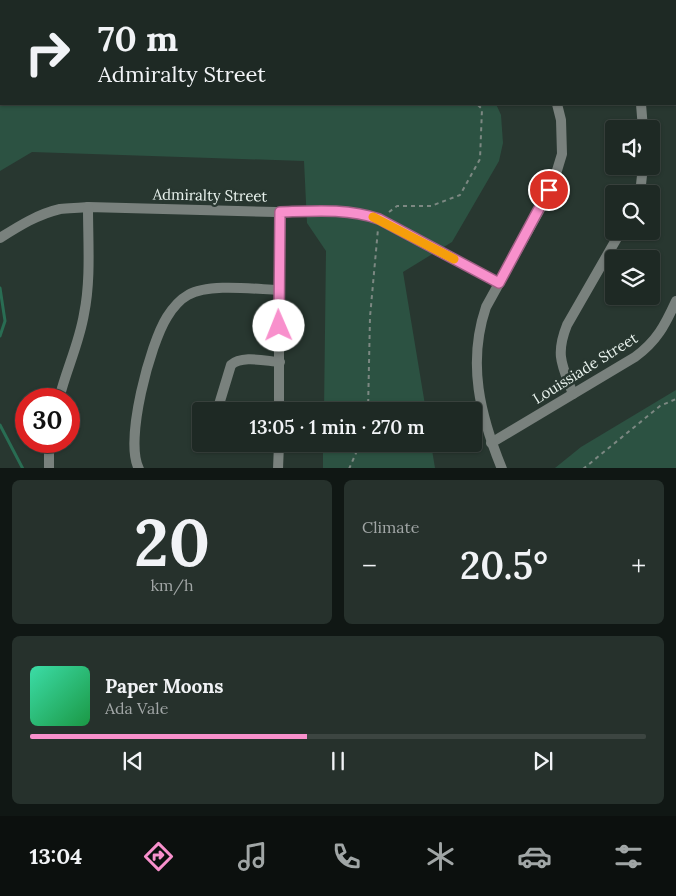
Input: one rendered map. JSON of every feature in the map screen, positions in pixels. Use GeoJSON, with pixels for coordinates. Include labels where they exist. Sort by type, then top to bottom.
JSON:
{"type":"FeatureCollection","features":[{"type":"Feature","properties":{"kind":"street"},"geometry":{"type":"LineString","coordinates":[[502,468],[491,443],[480,403],[477,345],[480,325],[486,307],[544,202],[555,177],[562,154],[561,120],[557,105]]}},
{"type":"Feature","properties":{"kind":"street"},"geometry":{"type":"LineString","coordinates":[[641,105],[642,120]]}},
{"type":"Feature","properties":{"kind":"street","name":"Admiralty Street"},"geometry":{"type":"LineString","coordinates":[[0,238],[42,215],[61,209],[88,207],[280,212],[345,211],[379,219],[499,283]]}},
{"type":"Feature","properties":{"kind":"street"},"geometry":{"type":"LineString","coordinates":[[63,388],[85,314],[88,207]]}},
{"type":"Feature","properties":{"kind":"street"},"geometry":{"type":"LineString","coordinates":[[279,402],[278,290],[280,212]]}},
{"type":"Feature","properties":{"kind":"street"},"geometry":{"type":"LineString","coordinates":[[573,394],[560,351],[562,337],[567,324],[617,240]]}},
{"type":"Feature","properties":{"kind":"street"},"geometry":{"type":"LineString","coordinates":[[139,468],[136,464],[134,448],[134,428],[140,400],[160,331],[176,304],[186,296],[199,290],[214,288],[278,290]]}},
{"type":"Feature","properties":{"kind":"street","name":"Louissiade Street"},"geometry":{"type":"LineString","coordinates":[[491,443],[635,357],[650,346],[667,322],[676,301]]}},
{"type":"Feature","properties":{"kind":"street"},"geometry":{"type":"LineString","coordinates":[[220,402],[231,365],[235,361],[242,359],[280,362]]}},
{"type":"Feature","properties":{"kind":"street"},"geometry":{"type":"LineString","coordinates":[[278,468],[279,452]]}},
{"type":"Feature","properties":{"kind":"street"},"geometry":{"type":"LineString","coordinates":[[49,453],[49,468]]}},
{"type":"Feature","properties":{"kind":"path"},"geometry":{"type":"LineString","coordinates":[[368,402],[370,317],[379,219],[397,206],[431,206],[460,195],[480,159],[482,109],[478,105]]}},
{"type":"Feature","properties":{"kind":"path"},"geometry":{"type":"LineString","coordinates":[[583,468],[660,406],[676,399]]}},
{"type":"Feature","properties":{"kind":"path"},"geometry":{"type":"LineString","coordinates":[[349,468],[356,452]]}},
{"type":"Feature","properties":{"kind":"green space"},"geometry":{"type":"Polygon","coordinates":[[[0,105],[496,105],[501,115],[503,143],[499,161],[452,242],[403,272],[425,402],[324,402],[326,251],[307,223],[304,161],[32,152],[0,171],[0,105]]]}},
{"type":"Feature","properties":{"kind":"green space"},"geometry":{"type":"Polygon","coordinates":[[[676,390],[676,468],[555,468],[581,447],[676,390]]]}},
{"type":"Feature","properties":{"kind":"green space"},"geometry":{"type":"Polygon","coordinates":[[[323,452],[432,452],[435,468],[323,468],[323,452]]]}},
{"type":"Feature","properties":{"kind":"waterway"},"geometry":{"type":"LineString","coordinates":[[0,288],[5,321],[0,336]]}},
{"type":"Feature","properties":{"kind":"waterway"},"geometry":{"type":"LineString","coordinates":[[0,425],[22,468]]}},
{"type":"Feature","properties":{"kind":"slow traffic"},"geometry":{"type":"LineString","coordinates":[[373,217],[454,259]]}},
{"type":"Feature","properties":{"kind":"route"},"geometry":{"type":"LineString","coordinates":[[279,326],[280,212],[345,211],[379,219],[499,283],[549,190]]}}]}
